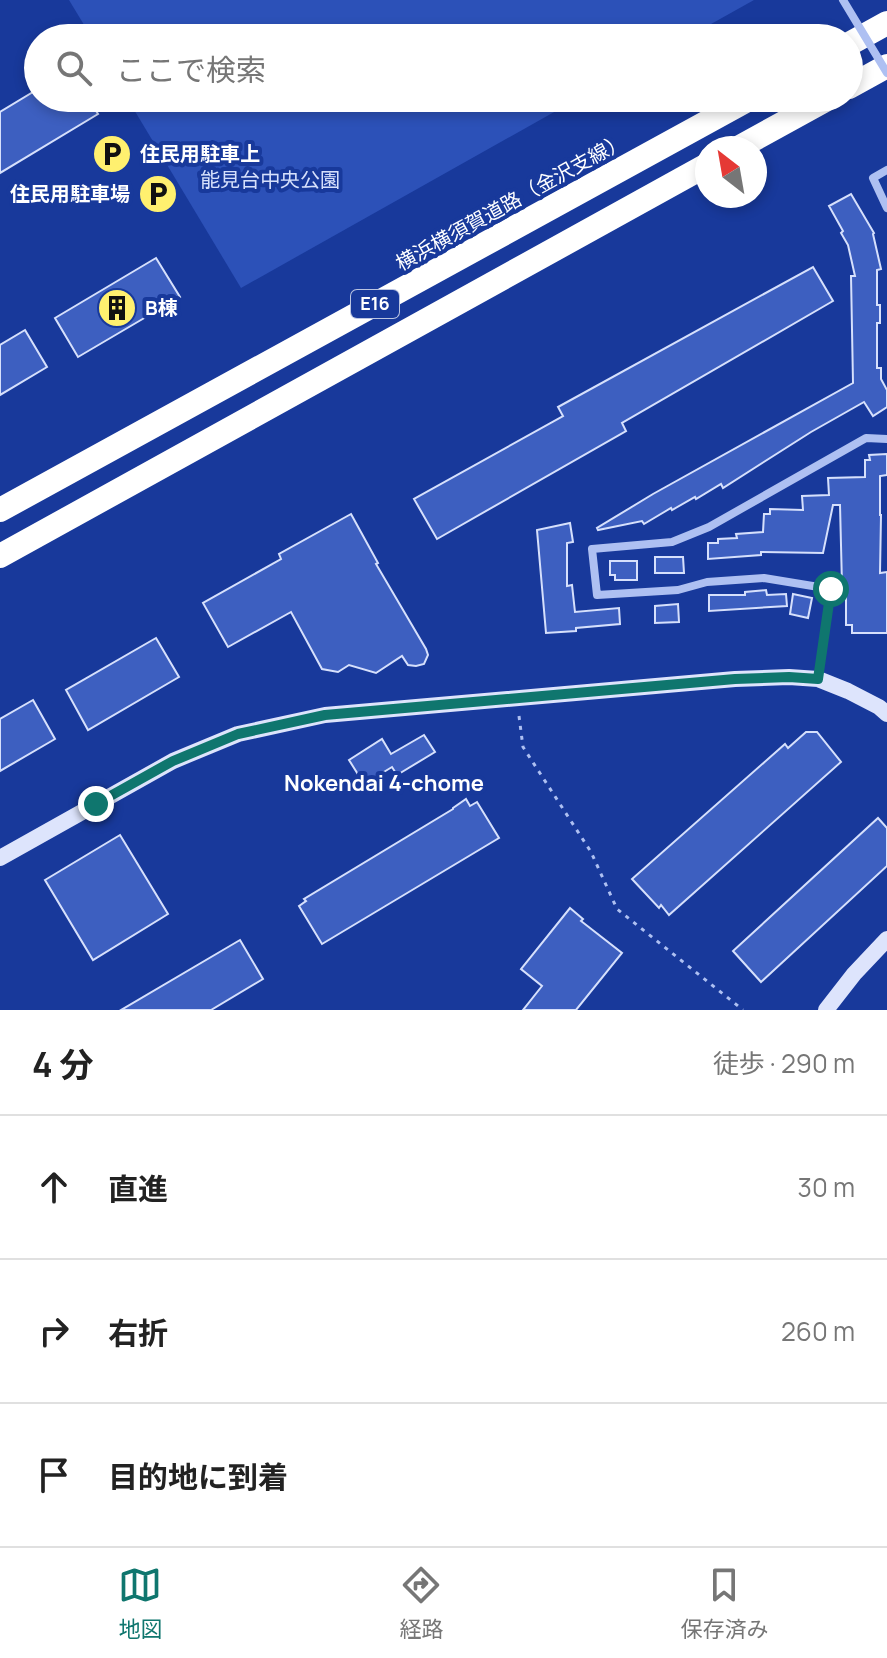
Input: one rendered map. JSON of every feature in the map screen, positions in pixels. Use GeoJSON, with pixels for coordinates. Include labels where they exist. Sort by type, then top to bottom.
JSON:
{"type":"FeatureCollection","features":[{"type":"Feature","properties":{"kind":"highway"},"geometry":{"type":"LineString","coordinates":[[863,36],[887,23]]}},
{"type":"Feature","properties":{"kind":"highway"},"geometry":{"type":"LineString","coordinates":[[863,79],[887,66]]}},
{"type":"Feature","properties":{"kind":"highway","name":"横浜横須賀道路（金沢支線）"},"geometry":{"type":"LineString","coordinates":[[0,510],[725,112]]}},
{"type":"Feature","properties":{"kind":"highway"},"geometry":{"type":"LineString","coordinates":[[760,136],[804,112]]}},
{"type":"Feature","properties":{"kind":"highway","name":"E16"},"geometry":{"type":"LineString","coordinates":[[0,556],[695,172]]}},
{"type":"Feature","properties":{"kind":"street"},"geometry":{"type":"LineString","coordinates":[[843,0],[857,24]]}},
{"type":"Feature","properties":{"kind":"street"},"geometry":{"type":"LineString","coordinates":[[863,33],[887,73]]}},
{"type":"Feature","properties":{"kind":"street"},"geometry":{"type":"LineString","coordinates":[[887,170],[873,178],[887,208]]}},
{"type":"Feature","properties":{"kind":"street"},"geometry":{"type":"LineString","coordinates":[[818,679],[831,589],[764,578],[707,582],[678,590],[597,595],[592,549],[672,542],[709,527],[866,438],[887,439]]}},
{"type":"Feature","properties":{"kind":"street"},"geometry":{"type":"LineString","coordinates":[[0,858],[173,761],[238,734],[325,715],[735,679],[789,677],[818,679],[848,691],[887,714]]}},
{"type":"Feature","properties":{"kind":"street"},"geometry":{"type":"LineString","coordinates":[[826,1010],[887,939]]}},
{"type":"Feature","properties":{"kind":"path"},"geometry":{"type":"LineString","coordinates":[[517,698],[523,747],[591,852],[617,909],[743,1010]]}},
{"type":"Feature","properties":{"kind":"green space"},"geometry":{"type":"Polygon","coordinates":[[[69,0],[754,0],[711,24],[84,24],[69,0]]]}},
{"type":"Feature","properties":{"kind":"green space","name":"能見台中央公園"},"geometry":{"type":"Polygon","coordinates":[[[135,112],[554,112],[241,288],[135,112]]]}},
{"type":"Feature","properties":{"kind":"building"},"geometry":{"type":"Polygon","coordinates":[[[24,97],[24,112],[98,114],[0,173],[0,112],[24,97]]]}},
{"type":"Feature","properties":{"kind":"building"},"geometry":{"type":"Polygon","coordinates":[[[851,194],[874,233],[881,269],[877,270],[880,323],[877,323],[877,368],[881,368],[881,379],[887,390],[887,407],[873,416],[864,402],[723,488],[721,484],[644,524],[642,521],[598,530],[653,494],[853,383],[851,276],[855,276],[848,245],[841,233],[843,231],[829,206],[851,194]]]}},
{"type":"Feature","properties":{"kind":"building","name":"B棟"},"geometry":{"type":"Polygon","coordinates":[[[156,258],[180,297],[78,357],[55,318],[156,258]]]}},
{"type":"Feature","properties":{"kind":"building"},"geometry":{"type":"Polygon","coordinates":[[[813,267],[833,301],[622,423],[626,431],[437,539],[414,499],[563,416],[558,407],[813,267]]]}},
{"type":"Feature","properties":{"kind":"building"},"geometry":{"type":"Polygon","coordinates":[[[25,330],[47,367],[0,395],[0,345],[25,330]]]}},
{"type":"Feature","properties":{"kind":"building"},"geometry":{"type":"Polygon","coordinates":[[[887,454],[887,475],[880,476],[880,573],[887,572],[887,633],[852,633],[852,625],[846,625],[840,505],[833,505],[823,553],[761,552],[761,555],[708,559],[708,543],[737,538],[736,534],[763,532],[764,514],[770,514],[770,509],[803,510],[802,496],[829,495],[828,478],[865,477],[865,460],[870,460],[869,455],[887,454]]]}},
{"type":"Feature","properties":{"kind":"building"},"geometry":{"type":"Polygon","coordinates":[[[351,514],[376,564],[426,649],[428,655],[424,664],[408,665],[402,656],[376,673],[349,665],[338,672],[322,669],[291,612],[228,647],[203,603],[281,559],[279,554],[351,514]]]}},
{"type":"Feature","properties":{"kind":"building"},"geometry":{"type":"Polygon","coordinates":[[[570,523],[573,542],[567,543],[567,586],[572,585],[575,612],[619,608],[620,624],[546,633],[537,530],[570,523]]]}},
{"type":"Feature","properties":{"kind":"building"},"geometry":{"type":"Polygon","coordinates":[[[655,557],[683,557],[684,573],[655,573],[655,557]]]}},
{"type":"Feature","properties":{"kind":"building"},"geometry":{"type":"Polygon","coordinates":[[[610,561],[637,561],[637,580],[615,580],[615,575],[610,575],[610,561]]]}},
{"type":"Feature","properties":{"kind":"building"},"geometry":{"type":"Polygon","coordinates":[[[766,590],[767,595],[786,594],[787,606],[709,611],[709,595],[745,595],[745,592],[766,590]]]}},
{"type":"Feature","properties":{"kind":"building"},"geometry":{"type":"Polygon","coordinates":[[[793,594],[812,598],[808,618],[790,614],[793,594]]]}},
{"type":"Feature","properties":{"kind":"building"},"geometry":{"type":"Polygon","coordinates":[[[678,604],[679,622],[655,623],[655,606],[678,604]]]}},
{"type":"Feature","properties":{"kind":"building"},"geometry":{"type":"Polygon","coordinates":[[[156,638],[179,677],[88,730],[66,690],[156,638]]]}},
{"type":"Feature","properties":{"kind":"building"},"geometry":{"type":"Polygon","coordinates":[[[33,700],[55,739],[0,771],[0,719],[33,700]]]}},
{"type":"Feature","properties":{"kind":"building"},"geometry":{"type":"Polygon","coordinates":[[[806,732],[817,732],[841,762],[669,915],[661,905],[659,908],[632,879],[785,744],[788,748],[806,732]]]}},
{"type":"Feature","properties":{"kind":"building"},"geometry":{"type":"Polygon","coordinates":[[[424,735],[435,752],[397,775],[392,767],[364,784],[349,760],[382,739],[391,754],[424,735]]]}},
{"type":"Feature","properties":{"kind":"building"},"geometry":{"type":"Polygon","coordinates":[[[466,799],[470,806],[477,802],[499,838],[322,944],[299,906],[306,901],[304,899],[466,799]]]}},
{"type":"Feature","properties":{"kind":"building"},"geometry":{"type":"Polygon","coordinates":[[[878,818],[887,828],[887,866],[761,982],[733,951],[878,818]]]}},
{"type":"Feature","properties":{"kind":"building"},"geometry":{"type":"Polygon","coordinates":[[[120,835],[168,914],[93,960],[45,880],[120,835]]]}},
{"type":"Feature","properties":{"kind":"building"},"geometry":{"type":"Polygon","coordinates":[[[570,908],[583,919],[581,921],[622,953],[576,1010],[523,1010],[542,986],[521,969],[570,908]]]}},
{"type":"Feature","properties":{"kind":"building"},"geometry":{"type":"Polygon","coordinates":[[[240,940],[263,979],[211,1010],[121,1010],[240,940]]]}},
{"type":"Feature","properties":{"kind":"place","name":"住民用駐車上"},"geometry":{"type":"Point","coordinates":[112,154]}},
{"type":"Feature","properties":{"kind":"place","name":"住民用駐車場"},"geometry":{"type":"Point","coordinates":[158,194]}},
{"type":"Feature","properties":{"kind":"place","name":"B棟"},"geometry":{"type":"Point","coordinates":[117,308]}},
{"type":"Feature","properties":{"kind":"district","name":"Nokendai 4-chome"},"geometry":{"type":"Point","coordinates":[384,783]}},
{"type":"Feature","properties":{"kind":"route"},"geometry":{"type":"LineString","coordinates":[[96,804],[173,761],[238,734],[325,715],[735,679],[818,679],[831,589]]}}]}
